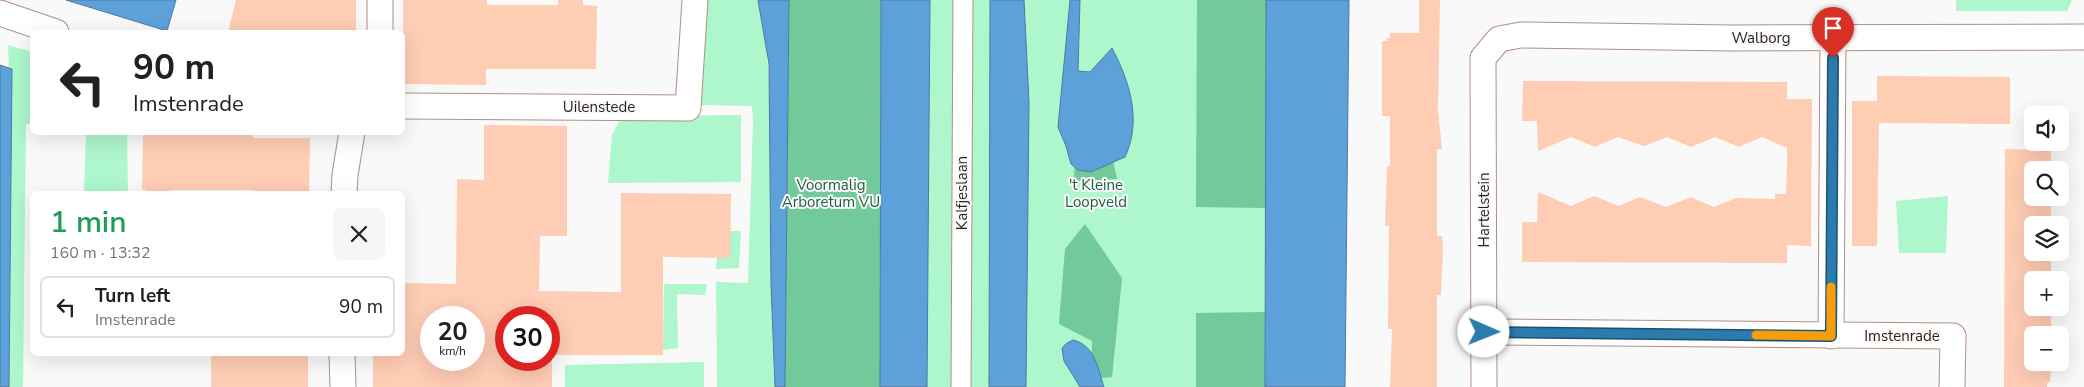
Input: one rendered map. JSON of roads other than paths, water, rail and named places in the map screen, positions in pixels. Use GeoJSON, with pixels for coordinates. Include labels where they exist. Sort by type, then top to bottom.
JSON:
{"type":"FeatureCollection","features":[{"type":"Feature","properties":{"kind":"street"},"geometry":{"type":"LineString","coordinates":[[380,0],[380,30]]}},
{"type":"Feature","properties":{"kind":"street","name":"Uilenstede"},"geometry":{"type":"LineString","coordinates":[[405,106],[688,108],[695,0]]}},
{"type":"Feature","properties":{"kind":"street","name":"Kalfjeslaan"},"geometry":{"type":"LineString","coordinates":[[961,387],[963,0]]}},
{"type":"Feature","properties":{"kind":"street"},"geometry":{"type":"LineString","coordinates":[[0,14],[50,30]]}},
{"type":"Feature","properties":{"kind":"street","name":"Walborg"},"geometry":{"type":"LineString","coordinates":[[1499,39],[1521,35],[1833,38],[2084,37]]}},
{"type":"Feature","properties":{"kind":"street"},"geometry":{"type":"LineString","coordinates":[[1831,336],[1833,38]]}},
{"type":"Feature","properties":{"kind":"street","name":"Hartelstein"},"geometry":{"type":"LineString","coordinates":[[1484,387],[1483,58],[1499,39]]}},
{"type":"Feature","properties":{"kind":"street"},"geometry":{"type":"LineString","coordinates":[[344,191],[352,135]]}},
{"type":"Feature","properties":{"kind":"street","name":"Imstenrade"},"geometry":{"type":"LineString","coordinates":[[1484,332],[1952,336],[1952,387]]}},
{"type":"Feature","properties":{"kind":"street"},"geometry":{"type":"LineString","coordinates":[[342,356],[343,387]]}},
{"type":"Feature","properties":{"kind":"water"},"geometry":{"type":"Polygon","coordinates":[[[66,0],[176,0],[167,30],[66,0]]]}},
{"type":"Feature","properties":{"kind":"water"},"geometry":{"type":"Polygon","coordinates":[[[758,0],[789,0],[785,387],[775,387],[771,284],[769,64],[758,0]]]}},
{"type":"Feature","properties":{"kind":"water"},"geometry":{"type":"Polygon","coordinates":[[[881,0],[930,0],[927,387],[880,387],[881,0]]]}},
{"type":"Feature","properties":{"kind":"water"},"geometry":{"type":"Polygon","coordinates":[[[990,0],[1024,0],[1029,102],[1026,387],[989,387],[990,0]]]}},
{"type":"Feature","properties":{"kind":"water"},"geometry":{"type":"Polygon","coordinates":[[[1070,0],[1080,0],[1078,71],[1090,72],[1112,48],[1124,74],[1132,102],[1133,130],[1125,157],[1091,172],[1078,170],[1071,164],[1058,127],[1070,0]]]}},
{"type":"Feature","properties":{"kind":"water"},"geometry":{"type":"Polygon","coordinates":[[[1266,0],[1349,0],[1345,387],[1265,387],[1266,0]]]}},
{"type":"Feature","properties":{"kind":"water"},"geometry":{"type":"Polygon","coordinates":[[[0,65],[12,69],[9,387],[0,387],[0,65]]]}},
{"type":"Feature","properties":{"kind":"water"},"geometry":{"type":"Polygon","coordinates":[[[1073,340],[1091,352],[1104,387],[1080,387],[1064,361],[1062,348],[1073,340]]]}},
{"type":"Feature","properties":{"kind":"park label","name":"Voormalig Arboretum VU"},"geometry":{"type":"Point","coordinates":[831,194]}},
{"type":"Feature","properties":{"kind":"park label","name":"'t Kleine Loopveld"},"geometry":{"type":"Point","coordinates":[1096,194]}}]}
